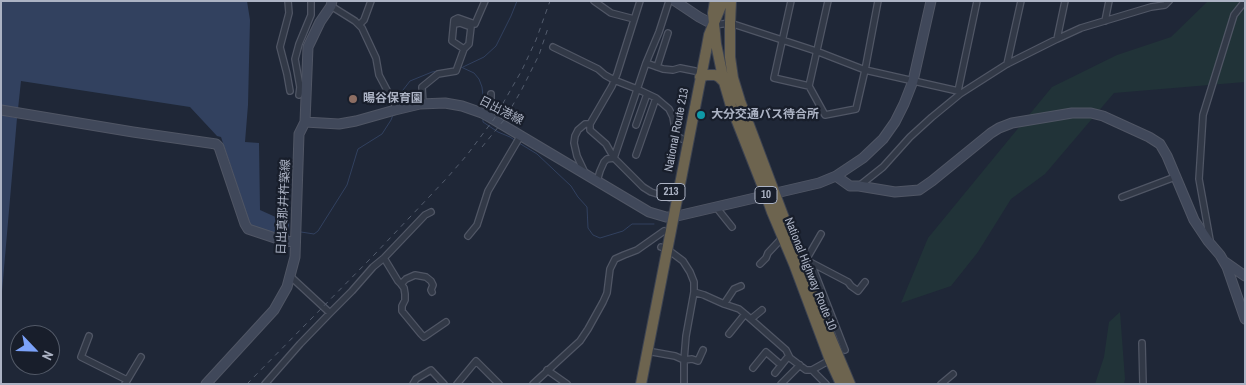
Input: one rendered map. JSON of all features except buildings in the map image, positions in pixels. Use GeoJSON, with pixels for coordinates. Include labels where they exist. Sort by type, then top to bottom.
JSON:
{"type":"FeatureCollection","features":[{"type":"Feature","properties":{"kind":"highway","name":"National Highway Route 10"},"geometry":{"type":"LineString","coordinates":[[715,1],[710,23],[731,106],[771,194],[806,262],[829,335],[850,384]]}},
{"type":"Feature","properties":{"kind":"highway","name":"National Route 213"},"geometry":{"type":"LineString","coordinates":[[641,384],[664,248],[664,231],[670,217],[670,198],[682,138],[706,46],[710,23],[723,1]]}},
{"type":"Feature","properties":{"kind":"highway","name":"National Highway Route 10"},"geometry":{"type":"LineString","coordinates":[[731,1],[730,57],[733,78],[771,194],[772,212],[841,384]]}},
{"type":"Feature","properties":{"kind":"highway","name":"National Route 213"},"geometry":{"type":"LineString","coordinates":[[634,384],[664,248],[698,74]]}},
{"type":"Feature","properties":{"kind":"highway"},"geometry":{"type":"LineString","coordinates":[[698,74],[715,75],[724,82]]}},
{"type":"Feature","properties":{"kind":"street"},"geometry":{"type":"LineString","coordinates":[[288,1],[289,13],[280,47],[290,91]]}},
{"type":"Feature","properties":{"kind":"street"},"geometry":{"type":"LineString","coordinates":[[299,95],[300,86],[295,59],[311,15],[311,1]]}},
{"type":"Feature","properties":{"kind":"street"},"geometry":{"type":"LineString","coordinates":[[359,25],[364,20],[371,1]]}},
{"type":"Feature","properties":{"kind":"street"},"geometry":{"type":"LineString","coordinates":[[464,49],[452,40],[454,20],[458,18],[475,24],[486,1]]}},
{"type":"Feature","properties":{"kind":"street"},"geometry":{"type":"LineString","coordinates":[[594,1],[611,13],[634,19]]}},
{"type":"Feature","properties":{"kind":"street"},"geometry":{"type":"LineString","coordinates":[[640,1],[614,80],[590,124],[590,130],[606,144],[614,158],[643,187],[651,192],[670,198]]}},
{"type":"Feature","properties":{"kind":"street"},"geometry":{"type":"LineString","coordinates":[[614,158],[669,1]]}},
{"type":"Feature","properties":{"kind":"street"},"geometry":{"type":"LineString","coordinates":[[675,1],[710,23],[730,23],[816,51],[865,70],[959,93]]}},
{"type":"Feature","properties":{"kind":"street"},"geometry":{"type":"LineString","coordinates":[[791,1],[774,78],[809,86]]}},
{"type":"Feature","properties":{"kind":"street"},"geometry":{"type":"LineString","coordinates":[[828,1],[809,86],[825,114],[856,109],[878,1]]}},
{"type":"Feature","properties":{"kind":"street"},"geometry":{"type":"LineString","coordinates":[[670,217],[818,183],[836,176],[863,158],[883,139],[895,122],[904,104],[913,81],[930,1]]}},
{"type":"Feature","properties":{"kind":"street"},"geometry":{"type":"LineString","coordinates":[[959,93],[977,1]]}},
{"type":"Feature","properties":{"kind":"street"},"geometry":{"type":"LineString","coordinates":[[1007,64],[1021,1]]}},
{"type":"Feature","properties":{"kind":"street"},"geometry":{"type":"LineString","coordinates":[[1057,39],[1065,1]]}},
{"type":"Feature","properties":{"kind":"street"},"geometry":{"type":"LineString","coordinates":[[1105,20],[1109,1]]}},
{"type":"Feature","properties":{"kind":"street"},"geometry":{"type":"LineString","coordinates":[[859,186],[883,167],[910,138],[959,93],[1007,64],[1081,28],[1151,4],[1165,5],[1169,1]]}},
{"type":"Feature","properties":{"kind":"street"},"geometry":{"type":"LineString","coordinates":[[1211,244],[1199,180],[1203,115],[1234,14],[1245,1]]}},
{"type":"Feature","properties":{"kind":"street"},"geometry":{"type":"LineString","coordinates":[[332,4],[362,28],[376,58],[379,75],[396,110]]}},
{"type":"Feature","properties":{"kind":"street","name":"日出真那井杵築線"},"geometry":{"type":"LineString","coordinates":[[206,384],[274,310],[287,287],[294,263],[299,134],[305,122],[308,47],[320,22],[332,4]]}},
{"type":"Feature","properties":{"kind":"street"},"geometry":{"type":"LineString","coordinates":[[423,104],[422,87],[438,74],[456,71],[464,49],[469,44],[471,27],[460,23],[455,24]]}},
{"type":"Feature","properties":{"kind":"street"},"geometry":{"type":"LineString","coordinates":[[656,67],[668,33]]}},
{"type":"Feature","properties":{"kind":"street"},"geometry":{"type":"LineString","coordinates":[[553,47],[598,69],[614,80],[656,98],[669,108],[673,117],[676,135],[682,138]]}},
{"type":"Feature","properties":{"kind":"street"},"geometry":{"type":"LineString","coordinates":[[646,63],[673,70],[680,68],[698,74]]}},
{"type":"Feature","properties":{"kind":"street"},"geometry":{"type":"LineString","coordinates":[[491,94],[491,118]]}},
{"type":"Feature","properties":{"kind":"street"},"geometry":{"type":"LineString","coordinates":[[636,124],[647,94]]}},
{"type":"Feature","properties":{"kind":"street"},"geometry":{"type":"LineString","coordinates":[[636,155],[656,98]]}},
{"type":"Feature","properties":{"kind":"street","name":"日出港線"},"geometry":{"type":"LineString","coordinates":[[305,122],[339,124],[423,104],[445,103],[462,106],[482,113],[521,135],[649,212],[670,217]]}},
{"type":"Feature","properties":{"kind":"street"},"geometry":{"type":"LineString","coordinates":[[1,110],[216,144],[219,147],[248,229],[284,241],[295,242]]}},
{"type":"Feature","properties":{"kind":"street"},"geometry":{"type":"LineString","coordinates":[[836,176],[850,186],[895,192],[919,190],[999,128],[1012,123],[1072,113],[1091,113],[1103,116],[1160,144],[1194,220],[1227,268],[1245,319]]}},
{"type":"Feature","properties":{"kind":"street"},"geometry":{"type":"LineString","coordinates":[[586,174],[577,156],[574,136],[585,124],[590,124]]}},
{"type":"Feature","properties":{"kind":"street"},"geometry":{"type":"LineString","coordinates":[[468,236],[477,225],[488,191],[521,135]]}},
{"type":"Feature","properties":{"kind":"street"},"geometry":{"type":"LineString","coordinates":[[597,181],[604,162],[614,158]]}},
{"type":"Feature","properties":{"kind":"street"},"geometry":{"type":"LineString","coordinates":[[1122,197],[1175,177]]}},
{"type":"Feature","properties":{"kind":"street"},"geometry":{"type":"LineString","coordinates":[[716,207],[732,227]]}},
{"type":"Feature","properties":{"kind":"street"},"geometry":{"type":"LineString","coordinates":[[265,384],[373,267],[425,215],[431,212]]}},
{"type":"Feature","properties":{"kind":"street"},"geometry":{"type":"LineString","coordinates":[[532,384],[580,341],[588,329],[607,294],[610,269],[615,259],[637,250],[664,231]]}},
{"type":"Feature","properties":{"kind":"street"},"geometry":{"type":"LineString","coordinates":[[806,262],[821,234]]}},
{"type":"Feature","properties":{"kind":"street"},"geometry":{"type":"LineString","coordinates":[[760,264],[782,237]]}},
{"type":"Feature","properties":{"kind":"street"},"geometry":{"type":"LineString","coordinates":[[664,248],[683,261],[694,282],[686,336],[684,384]]}},
{"type":"Feature","properties":{"kind":"street"},"geometry":{"type":"LineString","coordinates":[[384,258],[404,288],[405,300],[402,312],[424,337],[446,322]]}},
{"type":"Feature","properties":{"kind":"street"},"geometry":{"type":"LineString","coordinates":[[1223,260],[1245,276]]}},
{"type":"Feature","properties":{"kind":"street"},"geometry":{"type":"LineString","coordinates":[[806,262],[848,282],[858,291],[865,282]]}},
{"type":"Feature","properties":{"kind":"street"},"geometry":{"type":"LineString","coordinates":[[806,262],[845,350]]}},
{"type":"Feature","properties":{"kind":"street"},"geometry":{"type":"LineString","coordinates":[[401,284],[406,279],[415,275],[426,277],[433,285],[432,292]]}},
{"type":"Feature","properties":{"kind":"street"},"geometry":{"type":"LineString","coordinates":[[290,276],[330,313]]}},
{"type":"Feature","properties":{"kind":"street"},"geometry":{"type":"LineString","coordinates":[[724,304],[734,289],[741,286]]}},
{"type":"Feature","properties":{"kind":"street"},"geometry":{"type":"LineString","coordinates":[[694,292],[704,294],[739,309],[786,350],[790,358],[806,370],[812,370],[830,360]]}},
{"type":"Feature","properties":{"kind":"street"},"geometry":{"type":"LineString","coordinates":[[729,334],[748,316],[762,310]]}},
{"type":"Feature","properties":{"kind":"street"},"geometry":{"type":"LineString","coordinates":[[89,336],[81,357],[126,382],[141,356]]}},
{"type":"Feature","properties":{"kind":"street"},"geometry":{"type":"LineString","coordinates":[[1142,343],[1143,384]]}},
{"type":"Feature","properties":{"kind":"street"},"geometry":{"type":"LineString","coordinates":[[754,368],[770,346]]}},
{"type":"Feature","properties":{"kind":"street"},"geometry":{"type":"LineString","coordinates":[[647,351],[675,356],[684,360],[692,359],[698,361],[704,350]]}},
{"type":"Feature","properties":{"kind":"street"},"geometry":{"type":"LineString","coordinates":[[766,352],[781,365]]}},
{"type":"Feature","properties":{"kind":"street"},"geometry":{"type":"LineString","coordinates":[[775,373],[787,358],[790,358]]}},
{"type":"Feature","properties":{"kind":"street"},"geometry":{"type":"LineString","coordinates":[[457,384],[476,361],[499,384]]}},
{"type":"Feature","properties":{"kind":"street"},"geometry":{"type":"LineString","coordinates":[[781,384],[800,365]]}},
{"type":"Feature","properties":{"kind":"street"},"geometry":{"type":"LineString","coordinates":[[413,384],[416,379],[431,370],[444,384]]}},
{"type":"Feature","properties":{"kind":"street"},"geometry":{"type":"LineString","coordinates":[[547,370],[567,384]]}},
{"type":"Feature","properties":{"kind":"street"},"geometry":{"type":"LineString","coordinates":[[812,370],[826,384]]}},
{"type":"Feature","properties":{"kind":"street"},"geometry":{"type":"LineString","coordinates":[[941,384],[953,374]]}},
{"type":"Feature","properties":{"kind":"shaded area"},"geometry":{"type":"Polygon","coordinates":[[[1208,1],[1245,1],[1245,82],[1114,93],[1045,174],[1011,199],[978,252],[951,286],[901,303],[928,238],[1052,87],[1117,55],[1171,37],[1208,1]]]}},
{"type":"Feature","properties":{"kind":"shaded area"},"geometry":{"type":"Polygon","coordinates":[[[1120,312],[1124,384],[1095,384],[1104,357],[1109,322],[1120,312]]]}},
{"type":"Feature","properties":{"kind":"water"},"geometry":{"type":"Polygon","coordinates":[[[1,1],[247,1],[250,20],[245,142],[259,143],[260,210],[289,223],[289,236],[251,227],[221,137],[217,136],[190,107],[21,81],[18,109],[1,106],[1,1]]]}},
{"type":"Feature","properties":{"kind":"water"},"geometry":{"type":"Polygon","coordinates":[[[1,115],[17,118],[1,303],[1,115]]]}},
{"type":"Feature","properties":{"kind":"waterway"},"geometry":{"type":"LineString","coordinates":[[463,67],[484,57],[496,46],[517,1]]}},
{"type":"Feature","properties":{"kind":"waterway"},"geometry":{"type":"LineString","coordinates":[[461,67],[474,73],[479,79],[482,87],[483,110]]}},
{"type":"Feature","properties":{"kind":"waterway"},"geometry":{"type":"LineString","coordinates":[[396,104],[410,81],[432,72],[455,68]]}},
{"type":"Feature","properties":{"kind":"waterway"},"geometry":{"type":"LineString","coordinates":[[301,232],[314,234],[318,231],[347,185],[358,149],[382,134],[393,115]]}},
{"type":"Feature","properties":{"kind":"waterway"},"geometry":{"type":"LineString","coordinates":[[483,119],[483,122],[516,141]]}},
{"type":"Feature","properties":{"kind":"waterway"},"geometry":{"type":"LineString","coordinates":[[519,143],[537,154],[571,186],[587,207],[588,228],[593,235],[600,238],[623,231],[632,224],[654,224]]}},
{"type":"Feature","properties":{"kind":"railway"},"geometry":{"type":"LineString","coordinates":[[247,384],[374,255],[467,155],[494,119],[522,70],[536,40],[550,1]]}},
{"type":"Feature","properties":{"kind":"railway"},"geometry":{"type":"LineString","coordinates":[[482,147],[504,120],[521,91],[539,55],[548,28]]}},
{"type":"Feature","properties":{"kind":"place","name":"暘谷保育園"},"geometry":{"type":"Point","coordinates":[353,99]}},
{"type":"Feature","properties":{"kind":"place","name":"大分交通バス待合所"},"geometry":{"type":"Point","coordinates":[701,115]}}]}
